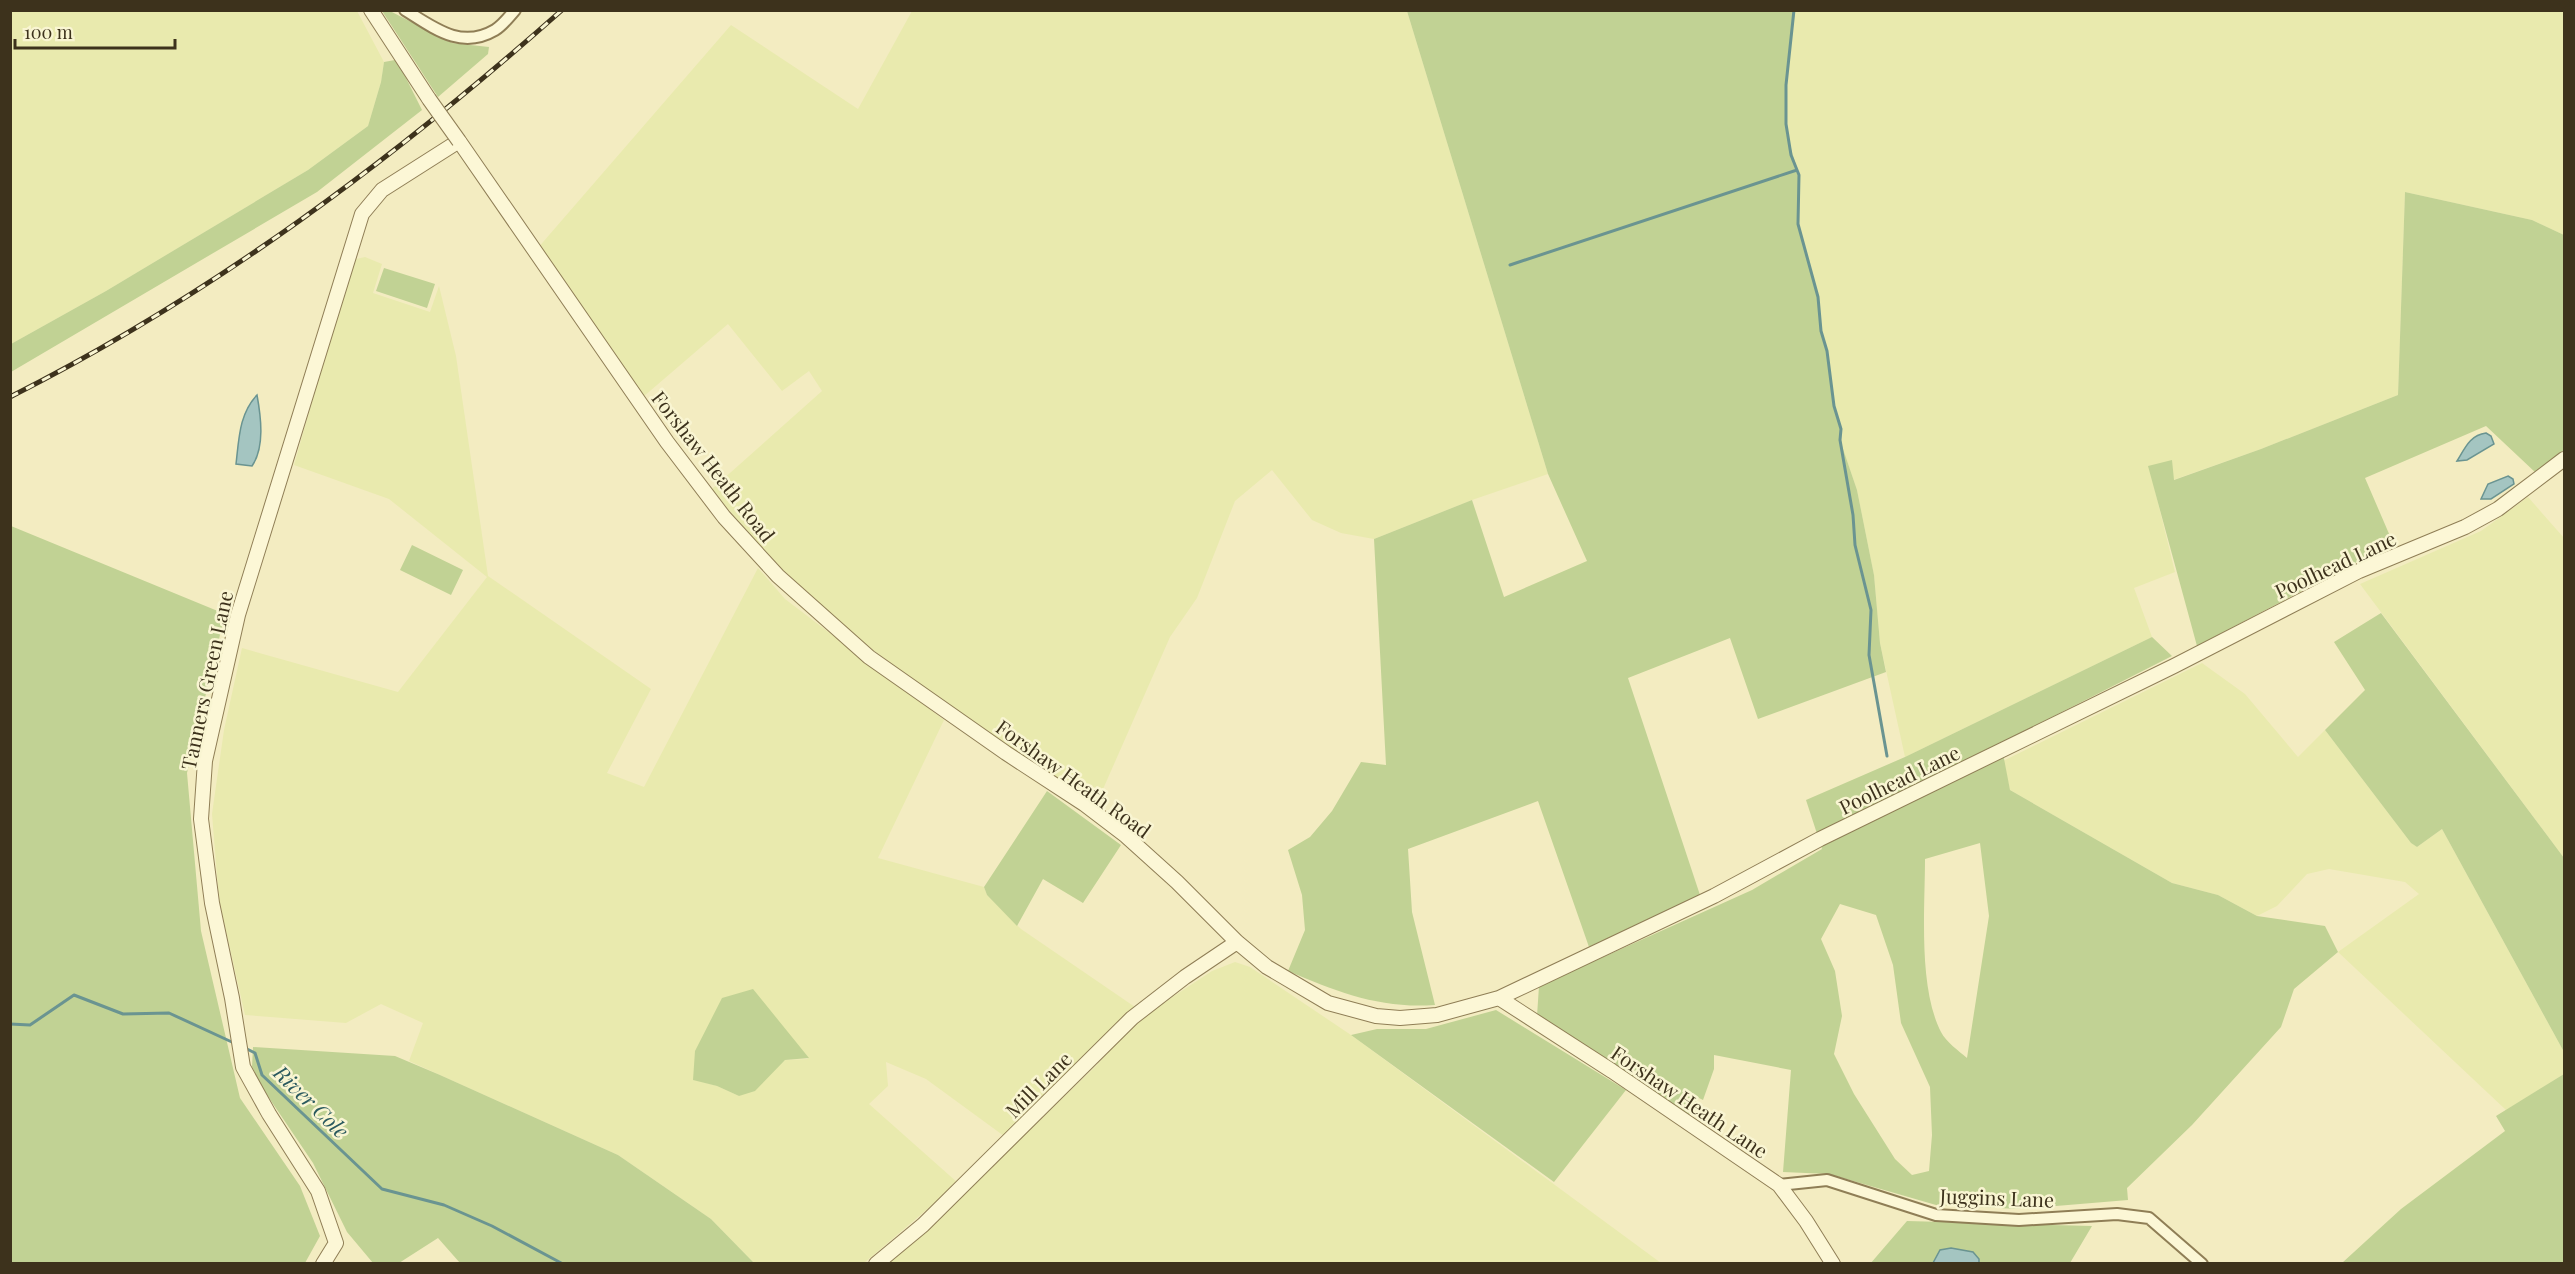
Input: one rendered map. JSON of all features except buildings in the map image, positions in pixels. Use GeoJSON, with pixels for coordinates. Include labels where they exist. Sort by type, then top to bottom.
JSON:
{"type":"FeatureCollection","features":[{"type":"Feature","properties":{"kind":"street","name":"Forshaw Heath Road"},"geometry":{"type":"LineString","coordinates":[[371,10],[429,99],[661,433],[724,517],[778,576],[869,657],[1006,753],[1084,804],[1126,836],[1177,882],[1237,942]]}},
{"type":"Feature","properties":{"kind":"street"},"geometry":{"type":"LineString","coordinates":[[405,10],[440,32],[467,40],[496,30],[515,10]]}},
{"type":"Feature","properties":{"kind":"street","name":"Tanners Green Lane"},"geometry":{"type":"LineString","coordinates":[[323,1263],[336,1243],[318,1191],[269,1114],[243,1067],[212,903],[201,819],[204,761],[223,671],[282,466],[362,214],[382,190],[459,141]]}},
{"type":"Feature","properties":{"kind":"street","name":"Poolhead Lane"},"geometry":{"type":"LineString","coordinates":[[1237,942],[1267,968],[1302,990],[1328,1003],[1358,1012],[1400,1017],[1437,1015],[1499,998],[1714,896],[1820,838],[2153,676],[2359,571],[2465,527],[2498,509],[2565,459]]}},
{"type":"Feature","properties":{"kind":"street","name":"Mill Lane"},"geometry":{"type":"LineString","coordinates":[[876,1263],[923,1225],[1132,1018],[1185,977],[1237,942]]}},
{"type":"Feature","properties":{"kind":"street","name":"Forshaw Heath Lane"},"geometry":{"type":"LineString","coordinates":[[1499,998],[1612,1071],[1779,1185],[1833,1263]]}},
{"type":"Feature","properties":{"kind":"street","name":"Juggins Lane"},"geometry":{"type":"LineString","coordinates":[[1779,1185],[1827,1180],[1936,1215],[2019,1220],[2117,1214],[2148,1218],[2202,1263]]}},
{"type":"Feature","properties":{"kind":"green space"},"geometry":{"type":"Polygon","coordinates":[[[11,11],[357,11],[384,62],[381,82],[368,126],[308,170],[106,291],[11,344],[11,11]]]}},
{"type":"Feature","properties":{"kind":"green space"},"geometry":{"type":"Polygon","coordinates":[[[382,11],[390,11],[452,43],[489,47],[488,54],[438,97],[382,11]]]}},
{"type":"Feature","properties":{"kind":"green space"},"geometry":{"type":"Polygon","coordinates":[[[912,11],[1407,11],[1548,474],[1472,500],[1374,539],[1341,533],[1312,520],[1272,470],[1235,501],[1197,598],[1170,637],[1096,805],[936,696],[843,628],[770,561],[712,489],[822,391],[809,371],[782,391],[728,324],[643,397],[537,249],[731,25],[858,109],[912,11]]]}},
{"type":"Feature","properties":{"kind":"green space"},"geometry":{"type":"Polygon","coordinates":[[[1407,11],[1795,11],[1786,85],[1786,132],[1799,175],[1798,224],[1818,297],[1821,331],[1827,351],[1834,406],[1841,429],[1840,440],[1857,490],[1874,575],[1880,643],[1886,672],[1758,719],[1730,638],[1628,678],[1700,895],[1589,947],[1538,801],[1408,849],[1412,912],[1435,1005],[1415,1006],[1378,1002],[1324,986],[1288,971],[1305,930],[1302,895],[1288,850],[1310,837],[1332,811],[1361,762],[1386,765],[1374,539],[1472,500],[1504,597],[1587,561],[1548,474],[1407,11]]]}},
{"type":"Feature","properties":{"kind":"green space"},"geometry":{"type":"Polygon","coordinates":[[[1795,11],[2564,11],[2564,235],[2532,220],[2405,192],[2398,395],[2261,449],[2173,480],[2149,466],[2175,572],[2134,588],[2152,637],[1905,757],[1880,643],[1874,575],[1857,490],[1840,440],[1841,429],[1834,406],[1827,351],[1821,331],[1818,297],[1798,224],[1799,175],[1786,132],[1786,85],[1795,11]]]}},
{"type":"Feature","properties":{"kind":"green space"},"geometry":{"type":"Polygon","coordinates":[[[395,60],[422,110],[317,192],[11,372],[11,344],[106,291],[308,170],[368,126],[381,82],[384,62],[395,60]]]}},
{"type":"Feature","properties":{"kind":"green space"},"geometry":{"type":"Polygon","coordinates":[[[2405,192],[2532,220],[2564,235],[2564,450],[2536,473],[2486,426],[2365,478],[2393,543],[2197,646],[2148,466],[2172,460],[2174,480],[2261,449],[2398,395],[2405,192]]]}},
{"type":"Feature","properties":{"kind":"green space"},"geometry":{"type":"Polygon","coordinates":[[[365,257],[382,264],[373,293],[430,312],[439,286],[456,356],[488,576],[651,689],[607,773],[644,787],[758,568],[785,599],[944,720],[878,858],[984,887],[987,895],[1021,929],[1135,1007],[1004,1136],[926,1079],[886,1062],[888,1086],[869,1104],[958,1183],[864,1263],[754,1263],[711,1219],[618,1155],[409,1061],[423,1023],[381,1004],[346,1023],[245,1015],[219,900],[212,814],[224,730],[242,648],[398,692],[487,577],[389,499],[294,465],[352,260],[365,257]],[[776,1019],[693,1079],[739,1096],[785,1060],[808,1059],[776,1019]]]}},
{"type":"Feature","properties":{"kind":"green space"},"geometry":{"type":"Polygon","coordinates":[[[384,268],[435,284],[427,308],[376,291],[384,268]]]}},
{"type":"Feature","properties":{"kind":"green space"},"geometry":{"type":"Polygon","coordinates":[[[2528,497],[2564,538],[2564,858],[2360,584],[2481,531],[2528,497]]]}},
{"type":"Feature","properties":{"kind":"green space"},"geometry":{"type":"Polygon","coordinates":[[[11,526],[225,614],[187,773],[201,931],[240,1098],[300,1186],[320,1236],[305,1263],[11,1263],[11,526]]]}},
{"type":"Feature","properties":{"kind":"green space"},"geometry":{"type":"Polygon","coordinates":[[[412,545],[463,570],[451,595],[400,570],[412,545]]]}},
{"type":"Feature","properties":{"kind":"green space"},"geometry":{"type":"Polygon","coordinates":[[[2381,613],[2564,858],[2564,1052],[2442,829],[2417,847],[2411,843],[2325,730],[2365,690],[2334,642],[2381,613]]]}},
{"type":"Feature","properties":{"kind":"green space"},"geometry":{"type":"Polygon","coordinates":[[[2152,637],[2172,656],[2001,743],[2010,790],[2172,883],[2218,895],[2257,916],[2325,926],[2338,952],[2294,989],[2281,1027],[2192,1125],[2127,1188],[2128,1200],[2019,1209],[1936,1205],[1829,1174],[1783,1172],[1791,1070],[1714,1055],[1714,1069],[1703,1100],[1699,1098],[1687,1117],[1537,1016],[1539,986],[1752,890],[1822,849],[1806,800],[1905,757],[2152,637]],[[1980,843],[1925,859],[1924,947],[1929,993],[1943,1036],[1967,1058],[1989,916],[1980,843]],[[1840,904],[1821,939],[1835,971],[1842,1016],[1834,1054],[1854,1094],[1895,1159],[1912,1175],[1929,1171],[1932,1135],[1930,1087],[1901,1023],[1893,965],[1876,915],[1840,904]]]}},
{"type":"Feature","properties":{"kind":"green space"},"geometry":{"type":"Polygon","coordinates":[[[2202,663],[2245,694],[2298,757],[2325,730],[2411,843],[2417,847],[2442,829],[2564,1052],[2564,1074],[2506,1110],[2338,952],[2419,894],[2405,882],[2329,869],[2307,874],[2277,906],[2257,916],[2218,895],[2172,883],[2010,790],[2003,761],[2202,663]]]}},
{"type":"Feature","properties":{"kind":"green space"},"geometry":{"type":"Polygon","coordinates":[[[1047,791],[1121,845],[1083,903],[1043,879],[1017,926],[987,895],[984,887],[1047,791]]]}},
{"type":"Feature","properties":{"kind":"green space"},"geometry":{"type":"Polygon","coordinates":[[[1235,962],[1250,967],[1351,1035],[1661,1263],[884,1264],[981,1177],[1095,1067],[1136,1021],[1212,971],[1235,962]]]}},
{"type":"Feature","properties":{"kind":"green space"},"geometry":{"type":"Polygon","coordinates":[[[753,989],[809,1058],[785,1060],[755,1091],[739,1096],[717,1086],[693,1080],[695,1051],[722,998],[753,989]]]}},
{"type":"Feature","properties":{"kind":"green space"},"geometry":{"type":"Polygon","coordinates":[[[1496,1010],[1626,1090],[1554,1182],[1351,1035],[1377,1029],[1426,1029],[1496,1010]]]}},
{"type":"Feature","properties":{"kind":"green space"},"geometry":{"type":"Polygon","coordinates":[[[253,1047],[395,1056],[440,1075],[618,1155],[711,1219],[754,1263],[460,1263],[438,1238],[399,1263],[373,1263],[347,1232],[313,1163],[265,1092],[252,1067],[253,1047]]]}},
{"type":"Feature","properties":{"kind":"green space"},"geometry":{"type":"Polygon","coordinates":[[[2564,1074],[2564,1263],[2342,1263],[2401,1209],[2505,1131],[2496,1116],[2564,1074]]]}},
{"type":"Feature","properties":{"kind":"green space"},"geometry":{"type":"Polygon","coordinates":[[[1907,1221],[2092,1226],[2070,1263],[1870,1264],[1907,1221]]]}},
{"type":"Feature","properties":{"kind":"water"},"geometry":{"type":"Polygon","coordinates":[[[257,395],[261,422],[259,450],[252,466],[236,464],[243,419],[257,395]]]}},
{"type":"Feature","properties":{"kind":"water"},"geometry":{"type":"Polygon","coordinates":[[[2486,433],[2491,436],[2494,444],[2467,460],[2457,461],[2472,439],[2486,433]]]}},
{"type":"Feature","properties":{"kind":"water"},"geometry":{"type":"Polygon","coordinates":[[[2508,476],[2513,479],[2514,484],[2491,499],[2481,499],[2488,484],[2508,476]]]}},
{"type":"Feature","properties":{"kind":"water"},"geometry":{"type":"Polygon","coordinates":[[[1951,1248],[1973,1252],[1979,1259],[1979,1263],[1933,1263],[1940,1250],[1951,1248]]]}},
{"type":"Feature","properties":{"kind":"waterway"},"geometry":{"type":"LineString","coordinates":[[1794,10],[1786,85],[1786,124],[1791,155],[1799,175],[1798,224],[1818,297],[1821,331],[1827,351],[1834,406],[1841,429],[1840,440],[1853,515],[1855,545],[1871,610],[1869,655],[1887,756]]}},
{"type":"Feature","properties":{"kind":"waterway"},"geometry":{"type":"LineString","coordinates":[[1510,265],[1797,170]]}},
{"type":"Feature","properties":{"kind":"waterway","name":"River Cole"},"geometry":{"type":"LineString","coordinates":[[10,1024],[30,1025],[74,995],[123,1014],[169,1013],[234,1043]]}},
{"type":"Feature","properties":{"kind":"waterway","name":"River Cole"},"geometry":{"type":"LineString","coordinates":[[245,1048],[255,1053],[262,1075],[382,1189],[444,1205],[492,1226],[563,1264]]}},
{"type":"Feature","properties":{"kind":"railway"},"geometry":{"type":"LineString","coordinates":[[10,397],[158,315],[298,222],[433,119],[562,10]]}}]}
